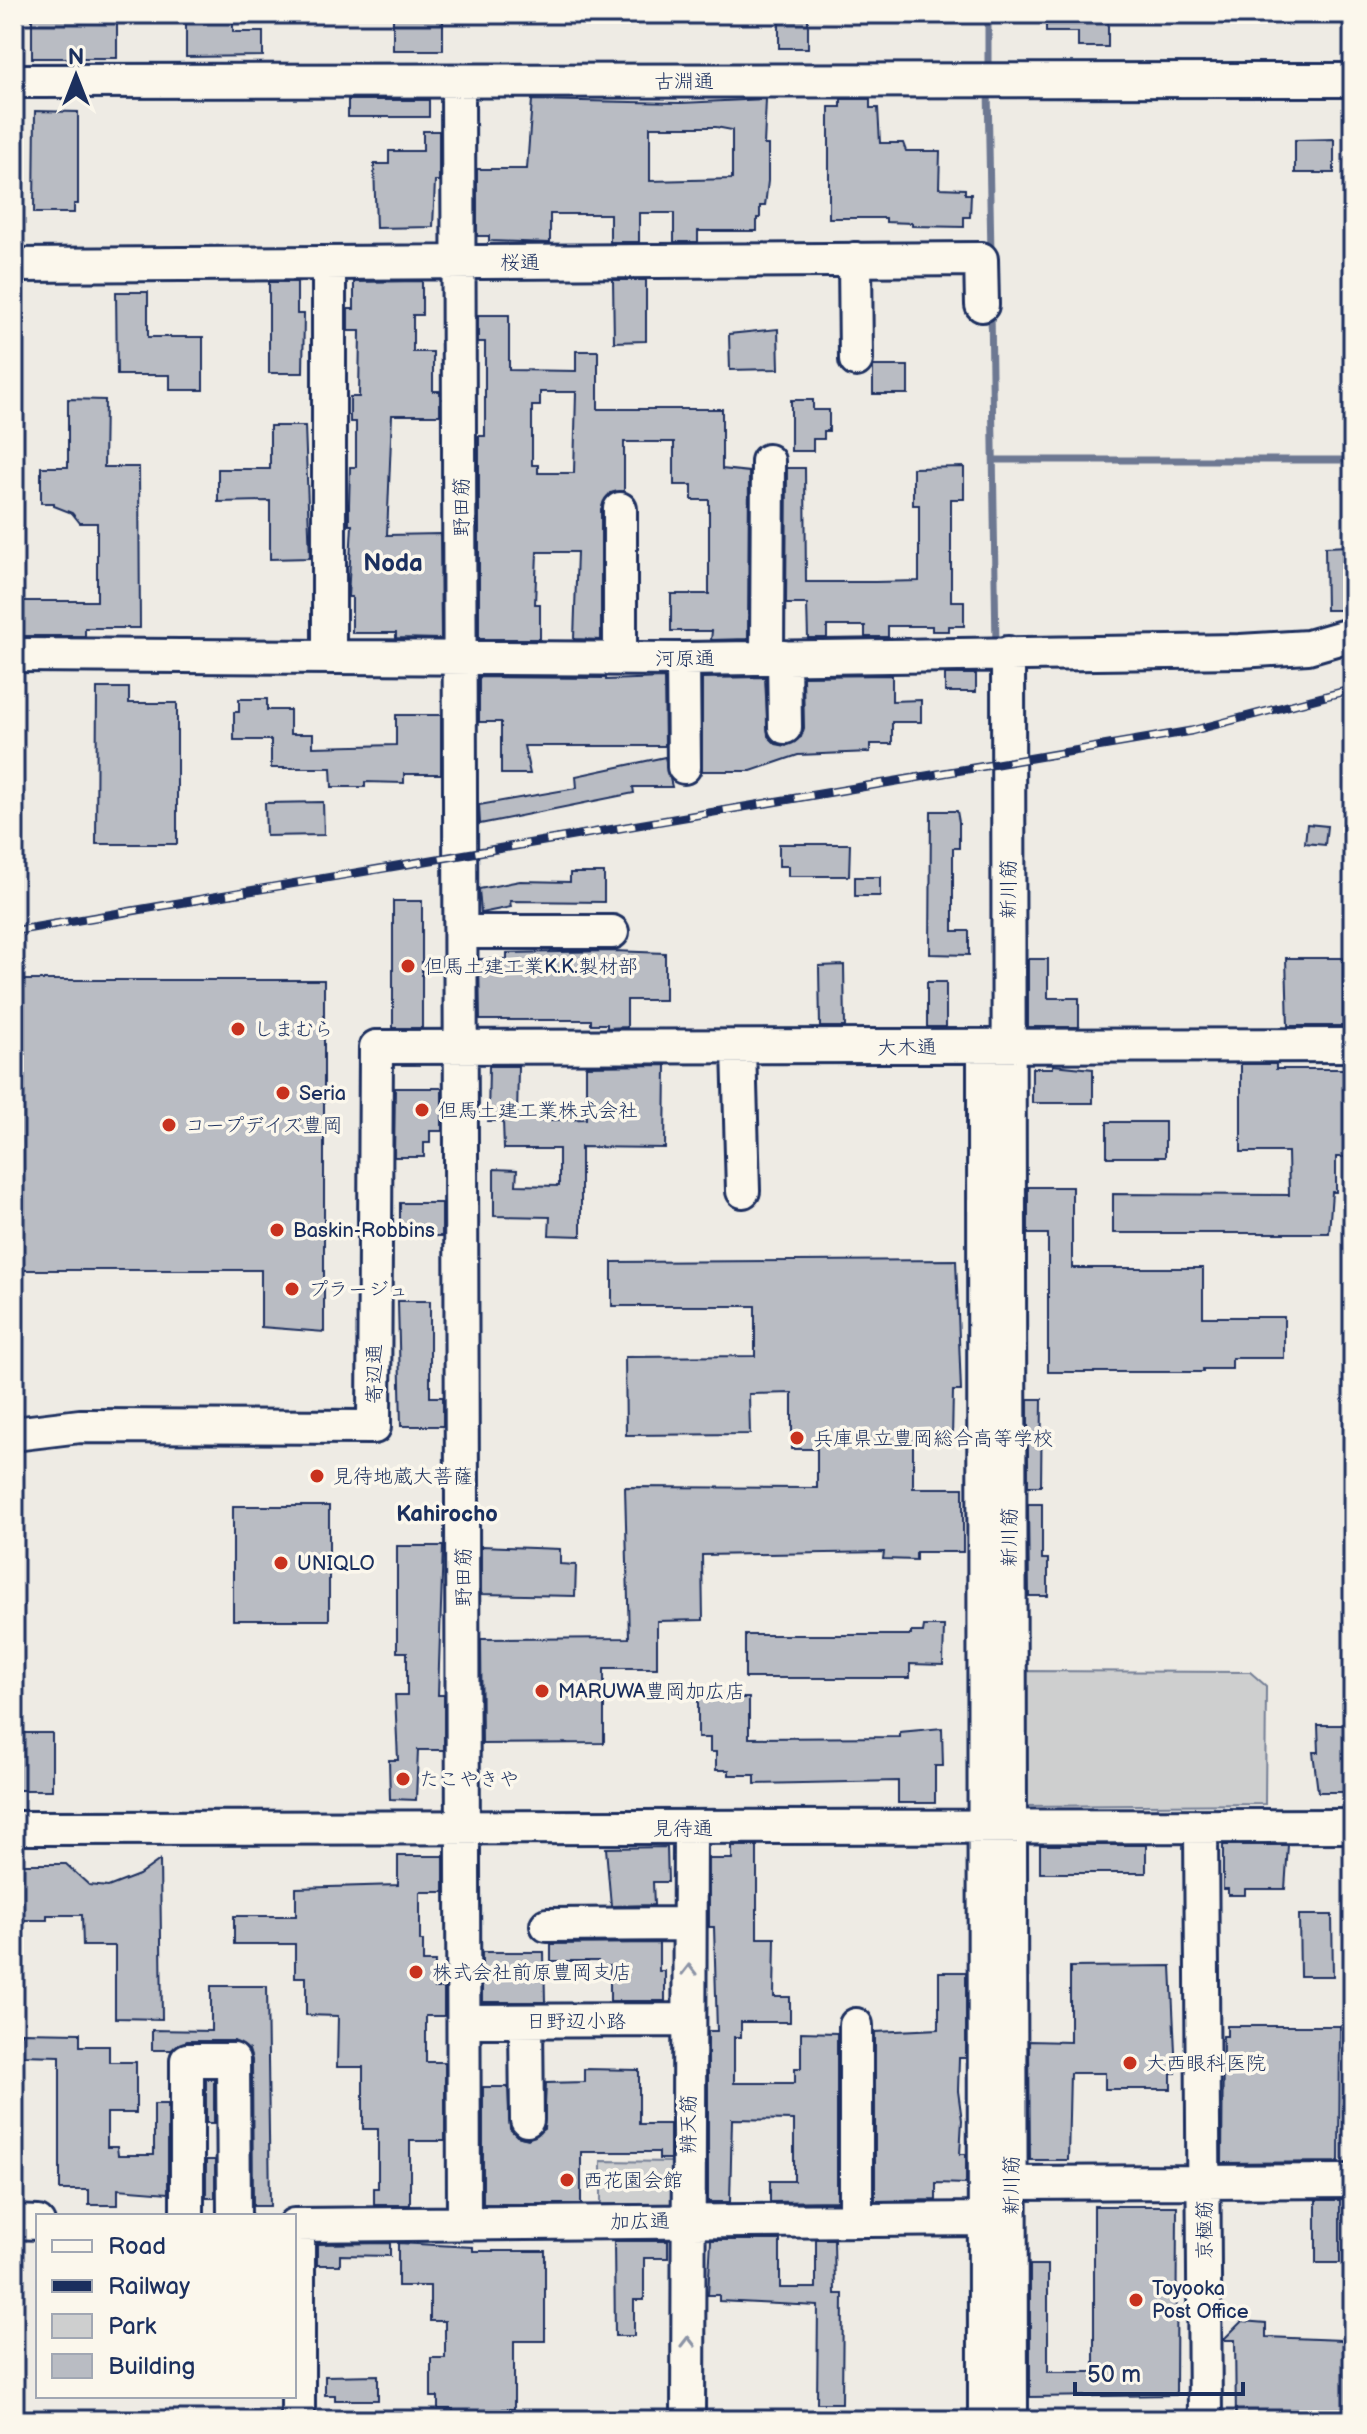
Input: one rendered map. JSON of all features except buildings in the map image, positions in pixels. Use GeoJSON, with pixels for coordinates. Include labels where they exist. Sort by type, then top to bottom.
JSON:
{"type":"FeatureCollection","features":[{"type":"Feature","properties":{"kind":"street","name":"古淵通"},"geometry":{"type":"LineString","coordinates":[[14,81],[1353,80]]}},
{"type":"Feature","properties":{"kind":"street","name":"野田筋"},"geometry":{"type":"LineString","coordinates":[[458,82],[464,2223]]}},
{"type":"Feature","properties":{"kind":"street"},"geometry":{"type":"LineString","coordinates":[[855,259],[856,360]]}},
{"type":"Feature","properties":{"kind":"street","name":"桜通"},"geometry":{"type":"LineString","coordinates":[[14,265],[981,259],[982,305]]}},
{"type":"Feature","properties":{"kind":"street"},"geometry":{"type":"LineString","coordinates":[[329,263],[329,656]]}},
{"type":"Feature","properties":{"kind":"street"},"geometry":{"type":"LineString","coordinates":[[768,461],[775,657],[785,727]]}},
{"type":"Feature","properties":{"kind":"street"},"geometry":{"type":"LineString","coordinates":[[620,509],[620,658]]}},
{"type":"Feature","properties":{"kind":"street","name":"河原通"},"geometry":{"type":"LineString","coordinates":[[14,655],[683,659],[1240,651],[1308,647],[1353,634]]}},
{"type":"Feature","properties":{"kind":"street","name":"新川筋"},"geometry":{"type":"LineString","coordinates":[[985,2420],[986,2219],[997,1827],[996,1047],[1008,653]]}},
{"type":"Feature","properties":{"kind":"street"},"geometry":{"type":"LineString","coordinates":[[683,659],[684,767]]}},
{"type":"Feature","properties":{"kind":"street"},"geometry":{"type":"LineString","coordinates":[[462,932],[612,932]]}},
{"type":"Feature","properties":{"kind":"street","name":"大木通"},"geometry":{"type":"LineString","coordinates":[[462,1048],[1353,1045]]}},
{"type":"Feature","properties":{"kind":"street","name":"寄辺通"},"geometry":{"type":"LineString","coordinates":[[14,1434],[80,1426],[374,1427],[376,1047],[462,1048]]}},
{"type":"Feature","properties":{"kind":"street"},"geometry":{"type":"LineString","coordinates":[[739,1048],[743,1191]]}},
{"type":"Feature","properties":{"kind":"street","name":"見待通"},"geometry":{"type":"LineString","coordinates":[[14,1828],[1353,1826]]}},
{"type":"Feature","properties":{"kind":"street","name":"新川筋"},"geometry":{"type":"LineString","coordinates":[[997,1827],[1011,2183],[1011,2420]]}},
{"type":"Feature","properties":{"kind":"street","name":"京極筋"},"geometry":{"type":"LineString","coordinates":[[1201,1827],[1205,2420]]}},
{"type":"Feature","properties":{"kind":"street","name":"辨天筋"},"geometry":{"type":"LineString","coordinates":[[688,2420],[690,1828]]}},
{"type":"Feature","properties":{"kind":"street"},"geometry":{"type":"LineString","coordinates":[[547,1925],[689,1924]]}},
{"type":"Feature","properties":{"kind":"street","name":"日野辺小路"},"geometry":{"type":"LineString","coordinates":[[464,2021],[688,2020]]}},
{"type":"Feature","properties":{"kind":"street"},"geometry":{"type":"LineString","coordinates":[[526,2021],[527,2120]]}},
{"type":"Feature","properties":{"kind":"street"},"geometry":{"type":"LineString","coordinates":[[856,2025],[856,2219]]}},
{"type":"Feature","properties":{"kind":"street"},"geometry":{"type":"LineString","coordinates":[[187,2214],[187,2060],[233,2060],[234,2214]]}},
{"type":"Feature","properties":{"kind":"street"},"geometry":{"type":"LineString","coordinates":[[1011,2183],[1353,2181]]}},
{"type":"Feature","properties":{"kind":"street","name":"加広通"},"geometry":{"type":"LineString","coordinates":[[296,2225],[986,2219]]}},
{"type":"Feature","properties":{"kind":"street"},"geometry":{"type":"LineString","coordinates":[[14,2222],[36,2223]]}},
{"type":"Feature","properties":{"kind":"street"},"geometry":{"type":"LineString","coordinates":[[296,2225],[298,2420]]}},
{"type":"Feature","properties":{"kind":"green space"},"geometry":{"type":"Polygon","coordinates":[[[1019,1671],[1250,1672],[1266,1686],[1265,1804],[1020,1806],[1019,1671]]]}},
{"type":"Feature","properties":{"kind":"green space"},"geometry":{"type":"Polygon","coordinates":[[[601,2161],[674,2162],[674,2200],[665,2209],[664,2204],[601,2204],[601,2161]]]}},
{"type":"Feature","properties":{"kind":"waterway"},"geometry":{"type":"LineString","coordinates":[[988,14],[988,72]]}},
{"type":"Feature","properties":{"kind":"waterway"},"geometry":{"type":"LineString","coordinates":[[988,88],[991,256]]}},
{"type":"Feature","properties":{"kind":"waterway"},"geometry":{"type":"LineString","coordinates":[[991,308],[996,648]]}},
{"type":"Feature","properties":{"kind":"waterway"},"geometry":{"type":"LineString","coordinates":[[994,460],[1353,460]]}},
{"type":"Feature","properties":{"kind":"railway"},"geometry":{"type":"LineString","coordinates":[[14,931],[1191,731],[1353,689]]}},
{"type":"Feature","properties":{"kind":"place","name":"但馬土建工業K.K.製材部"},"geometry":{"type":"Point","coordinates":[408,966]}},
{"type":"Feature","properties":{"kind":"place","name":"しまむら"},"geometry":{"type":"Point","coordinates":[238,1029]}},
{"type":"Feature","properties":{"kind":"place","name":"Seria"},"geometry":{"type":"Point","coordinates":[283,1093]}},
{"type":"Feature","properties":{"kind":"place","name":"但馬土建工業株式会社"},"geometry":{"type":"Point","coordinates":[422,1110]}},
{"type":"Feature","properties":{"kind":"place","name":"コープデイズ豊岡"},"geometry":{"type":"Point","coordinates":[169,1125]}},
{"type":"Feature","properties":{"kind":"place","name":"Baskin-Robbins"},"geometry":{"type":"Point","coordinates":[277,1230]}},
{"type":"Feature","properties":{"kind":"place","name":"プラージュ"},"geometry":{"type":"Point","coordinates":[292,1289]}},
{"type":"Feature","properties":{"kind":"place","name":"兵庫県立豊岡総合高等学校"},"geometry":{"type":"Point","coordinates":[797,1438]}},
{"type":"Feature","properties":{"kind":"place","name":"見待地蔵大菩薩"},"geometry":{"type":"Point","coordinates":[317,1476]}},
{"type":"Feature","properties":{"kind":"place","name":"UNIQLO"},"geometry":{"type":"Point","coordinates":[281,1563]}},
{"type":"Feature","properties":{"kind":"place","name":"MARUWA豊岡加広店"},"geometry":{"type":"Point","coordinates":[542,1691]}},
{"type":"Feature","properties":{"kind":"place","name":"たこやきや"},"geometry":{"type":"Point","coordinates":[403,1779]}},
{"type":"Feature","properties":{"kind":"place","name":"株式会社前原豊岡支店"},"geometry":{"type":"Point","coordinates":[416,1972]}},
{"type":"Feature","properties":{"kind":"place","name":"大西眼科医院"},"geometry":{"type":"Point","coordinates":[1130,2063]}},
{"type":"Feature","properties":{"kind":"place","name":"西花園会館"},"geometry":{"type":"Point","coordinates":[567,2180]}},
{"type":"Feature","properties":{"kind":"place","name":"Toyooka Post Office"},"geometry":{"type":"Point","coordinates":[1136,2300]}},
{"type":"Feature","properties":{"kind":"district","name":"Noda"},"geometry":{"type":"Point","coordinates":[393,563]}},
{"type":"Feature","properties":{"kind":"district","name":"Kahirocho"},"geometry":{"type":"Point","coordinates":[447,1513]}}]}
